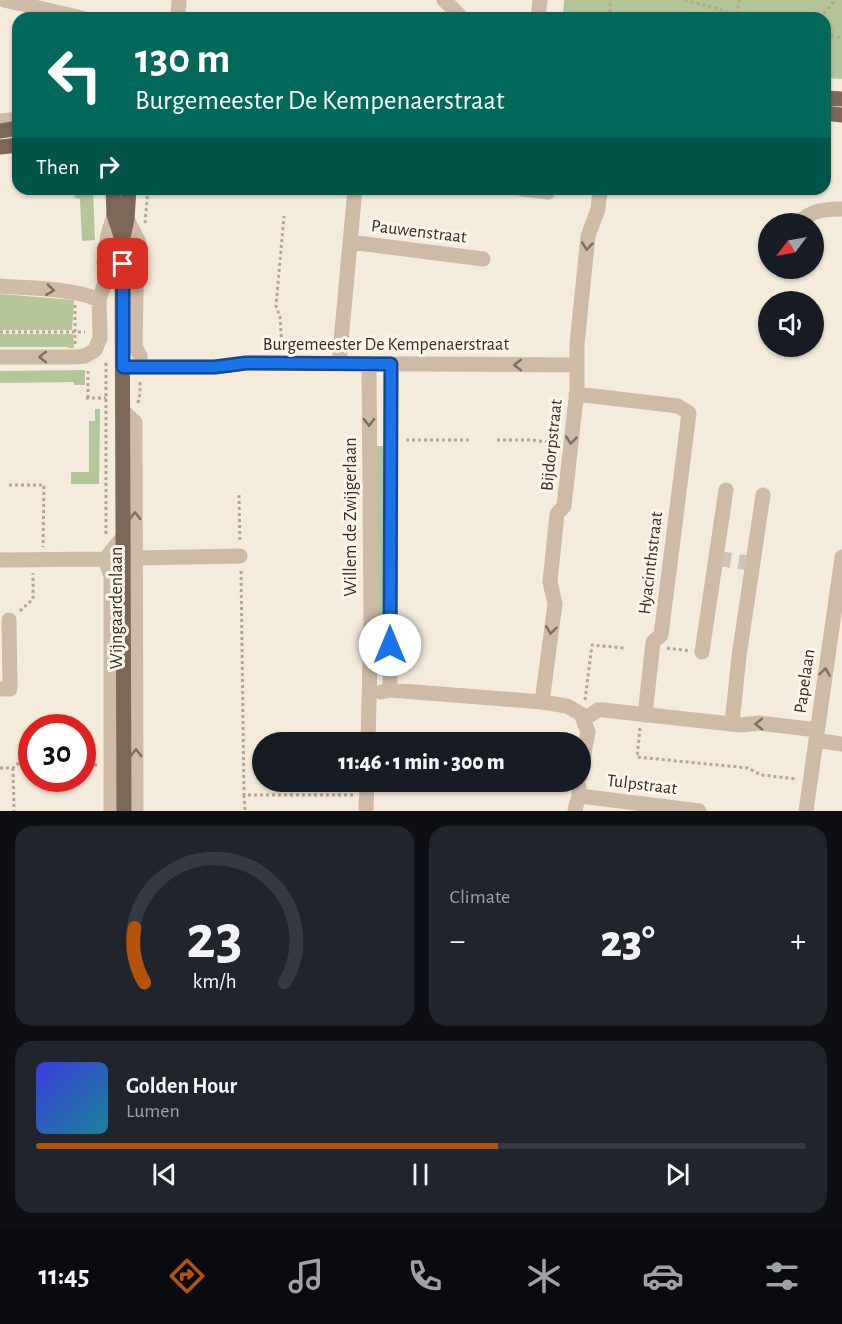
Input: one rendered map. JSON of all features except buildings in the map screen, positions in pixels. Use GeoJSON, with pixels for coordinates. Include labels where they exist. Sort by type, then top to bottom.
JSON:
{"type":"FeatureCollection","features":[{"type":"Feature","properties":{"kind":"main road","name":"Wijngaardenlaan"},"geometry":{"type":"LineString","coordinates":[[115,195],[121,217],[123,242],[124,811]]}},
{"type":"Feature","properties":{"kind":"main road","name":"Wijngaardenlaan"},"geometry":{"type":"LineString","coordinates":[[121,217],[127,195]]}},
{"type":"Feature","properties":{"kind":"street"},"geometry":{"type":"LineString","coordinates":[[9,0],[58,12]]}},
{"type":"Feature","properties":{"kind":"street"},"geometry":{"type":"LineString","coordinates":[[444,0],[456,12]]}},
{"type":"Feature","properties":{"kind":"street","name":"Pauwenstraat"},"geometry":{"type":"LineString","coordinates":[[339,363],[354,195]]}},
{"type":"Feature","properties":{"kind":"street","name":"Bijdorpstraat"},"geometry":{"type":"LineString","coordinates":[[542,702],[555,604],[550,582],[558,514],[564,507],[571,445],[576,394],[577,344],[588,236],[598,209],[599,195]]}},
{"type":"Feature","properties":{"kind":"street"},"geometry":{"type":"LineString","coordinates":[[814,213],[822,209],[842,209]]}},
{"type":"Feature","properties":{"kind":"street","name":"Wijngaardenlaan"},"geometry":{"type":"LineString","coordinates":[[100,332],[99,300],[107,276],[104,263],[108,235],[121,217],[140,242]]}},
{"type":"Feature","properties":{"kind":"street"},"geometry":{"type":"LineString","coordinates":[[140,242],[135,346],[140,356],[140,367]]}},
{"type":"Feature","properties":{"kind":"street","name":"Pauwenstraat"},"geometry":{"type":"LineString","coordinates":[[350,242],[483,259]]}},
{"type":"Feature","properties":{"kind":"street"},"geometry":{"type":"LineString","coordinates":[[0,286],[87,295],[99,300]]}},
{"type":"Feature","properties":{"kind":"street"},"geometry":{"type":"LineString","coordinates":[[0,357],[80,357],[95,350],[100,332]]}},
{"type":"Feature","properties":{"kind":"street","name":"Burgemeester De Kempenaerstraat"},"geometry":{"type":"LineString","coordinates":[[123,367],[215,367],[246,363],[576,365]]}},
{"type":"Feature","properties":{"kind":"street","name":"Willem de Zwijgerlaan"},"geometry":{"type":"LineString","coordinates":[[368,732],[371,621],[369,364]]}},
{"type":"Feature","properties":{"kind":"street"},"geometry":{"type":"LineString","coordinates":[[390,690],[391,364]]}},
{"type":"Feature","properties":{"kind":"street","name":"Hyacinthstraat"},"geometry":{"type":"LineString","coordinates":[[576,394],[678,406],[689,413],[661,635],[654,642],[643,714]]}},
{"type":"Feature","properties":{"kind":"street","name":"Wijngaardenlaan"},"geometry":{"type":"LineString","coordinates":[[123,411],[135,422],[136,811]]}},
{"type":"Feature","properties":{"kind":"street"},"geometry":{"type":"LineString","coordinates":[[702,652],[726,490]]}},
{"type":"Feature","properties":{"kind":"street"},"geometry":{"type":"LineString","coordinates":[[732,724],[739,656],[763,495]]}},
{"type":"Feature","properties":{"kind":"street"},"geometry":{"type":"LineString","coordinates":[[0,560],[38,554],[105,559],[123,537]]}},
{"type":"Feature","properties":{"kind":"street"},"geometry":{"type":"LineString","coordinates":[[136,558],[240,556]]}},
{"type":"Feature","properties":{"kind":"street","name":"Papelaan"},"geometry":{"type":"LineString","coordinates":[[806,811],[842,557]]}},
{"type":"Feature","properties":{"kind":"street","name":"Wijngaardenlaan"},"geometry":{"type":"LineString","coordinates":[[105,559],[111,576],[111,811]]}},
{"type":"Feature","properties":{"kind":"street"},"geometry":{"type":"LineString","coordinates":[[0,689],[10,689],[9,620]]}},
{"type":"Feature","properties":{"kind":"street"},"geometry":{"type":"LineString","coordinates":[[369,695],[390,690],[542,702],[567,706],[588,716],[603,710],[732,724],[759,723],[816,735],[842,744]]}},
{"type":"Feature","properties":{"kind":"street"},"geometry":{"type":"LineString","coordinates":[[588,716],[588,732]]}},
{"type":"Feature","properties":{"kind":"street","name":"Tulpstraat"},"geometry":{"type":"LineString","coordinates":[[591,791],[699,811]]}},
{"type":"Feature","properties":{"kind":"street"},"geometry":{"type":"LineString","coordinates":[[366,811],[367,792]]}},
{"type":"Feature","properties":{"kind":"street"},"geometry":{"type":"LineString","coordinates":[[575,811],[579,792]]}},
{"type":"Feature","properties":{"kind":"path"},"geometry":{"type":"LineString","coordinates":[[685,0],[729,12]]}},
{"type":"Feature","properties":{"kind":"path"},"geometry":{"type":"LineString","coordinates":[[825,12],[835,0]]}},
{"type":"Feature","properties":{"kind":"path"},"geometry":{"type":"LineString","coordinates":[[140,242],[146,219],[148,195]]}},
{"type":"Feature","properties":{"kind":"path"},"geometry":{"type":"LineString","coordinates":[[282,363],[280,316],[276,306],[284,216]]}},
{"type":"Feature","properties":{"kind":"path"},"geometry":{"type":"LineString","coordinates":[[75,294],[75,332],[80,357],[88,368],[87,398],[106,398]]}},
{"type":"Feature","properties":{"kind":"path"},"geometry":{"type":"LineString","coordinates":[[0,332],[100,332]]}},
{"type":"Feature","properties":{"kind":"path"},"geometry":{"type":"LineString","coordinates":[[390,440],[470,440]]}},
{"type":"Feature","properties":{"kind":"path"},"geometry":{"type":"LineString","coordinates":[[497,440],[531,440],[571,445]]}},
{"type":"Feature","properties":{"kind":"path"},"geometry":{"type":"LineString","coordinates":[[9,485],[44,484],[33,599],[9,620]]}},
{"type":"Feature","properties":{"kind":"path"},"geometry":{"type":"LineString","coordinates":[[239,495],[245,811]]}},
{"type":"Feature","properties":{"kind":"path"},"geometry":{"type":"LineString","coordinates":[[588,716],[584,704],[591,645],[624,648]]}},
{"type":"Feature","properties":{"kind":"path"},"geometry":{"type":"LineString","coordinates":[[643,714],[637,757],[748,768],[761,775],[810,781]]}},
{"type":"Feature","properties":{"kind":"path"},"geometry":{"type":"LineString","coordinates":[[0,768],[13,768],[18,764]]}},
{"type":"Feature","properties":{"kind":"path"},"geometry":{"type":"LineString","coordinates":[[13,768],[14,811]]}},
{"type":"Feature","properties":{"kind":"path"},"geometry":{"type":"LineString","coordinates":[[244,795],[297,792]]}},
{"type":"Feature","properties":{"kind":"green space"},"geometry":{"type":"Polygon","coordinates":[[[564,0],[842,0],[842,79],[831,78],[831,12],[563,12],[564,0]]]}},
{"type":"Feature","properties":{"kind":"green space"},"geometry":{"type":"Polygon","coordinates":[[[75,195],[93,195],[95,240],[82,241],[80,199],[75,198],[75,195]]]}},
{"type":"Feature","properties":{"kind":"green space"},"geometry":{"type":"Polygon","coordinates":[[[0,294],[74,300],[72,330],[0,330],[0,294]]]}},
{"type":"Feature","properties":{"kind":"green space"},"geometry":{"type":"Polygon","coordinates":[[[0,334],[73,334],[74,348],[0,347],[0,334]]]}},
{"type":"Feature","properties":{"kind":"green space"},"geometry":{"type":"Polygon","coordinates":[[[85,370],[85,385],[74,385],[74,382],[0,383],[0,371],[85,370]]]}},
{"type":"Feature","properties":{"kind":"green space"},"geometry":{"type":"Polygon","coordinates":[[[95,409],[100,409],[99,484],[71,484],[71,472],[89,472],[89,421],[95,421],[95,409]]]}},
{"type":"Feature","properties":{"kind":"green space"},"geometry":{"type":"Polygon","coordinates":[[[373,446],[385,446],[385,619],[374,619],[373,446]]]}},
{"type":"Feature","properties":{"kind":"tunnel"},"geometry":{"type":"LineString","coordinates":[[716,558],[754,564]]}},
{"type":"Feature","properties":{"kind":"route"},"geometry":{"type":"LineString","coordinates":[[123,264],[123,367],[215,367],[246,363],[391,364],[390,645]]}}]}
